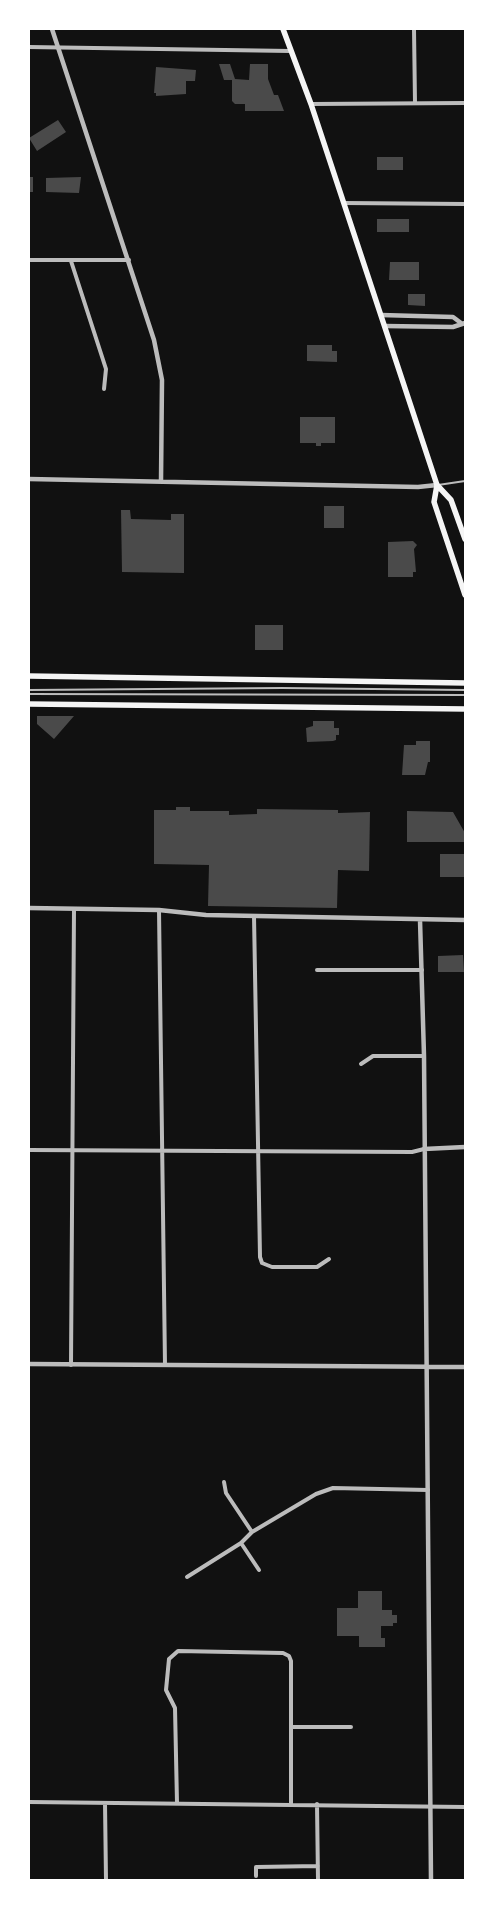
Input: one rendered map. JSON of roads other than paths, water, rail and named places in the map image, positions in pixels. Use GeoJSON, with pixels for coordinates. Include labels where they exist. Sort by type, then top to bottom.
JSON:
{"type":"FeatureCollection","features":[{"type":"Feature","properties":{"kind":"main road"},"geometry":{"type":"LineString","coordinates":[[283,29],[344,203],[437,485],[451,500],[465,539]]}},
{"type":"Feature","properties":{"kind":"main road"},"geometry":{"type":"LineString","coordinates":[[437,485],[434,502],[465,595]]}},
{"type":"Feature","properties":{"kind":"main road"},"geometry":{"type":"LineString","coordinates":[[29,676],[465,683]]}},
{"type":"Feature","properties":{"kind":"main road"},"geometry":{"type":"LineString","coordinates":[[29,704],[465,708]]}},
{"type":"Feature","properties":{"kind":"street"},"geometry":{"type":"LineString","coordinates":[[52,29],[130,260],[154,340],[162,380],[161,481]]}},
{"type":"Feature","properties":{"kind":"street"},"geometry":{"type":"LineString","coordinates":[[414,29],[415,103]]}},
{"type":"Feature","properties":{"kind":"street"},"geometry":{"type":"LineString","coordinates":[[29,47],[290,51]]}},
{"type":"Feature","properties":{"kind":"street"},"geometry":{"type":"LineString","coordinates":[[310,104],[465,103]]}},
{"type":"Feature","properties":{"kind":"street"},"geometry":{"type":"LineString","coordinates":[[344,203],[465,204]]}},
{"type":"Feature","properties":{"kind":"street"},"geometry":{"type":"LineString","coordinates":[[29,260],[130,260]]}},
{"type":"Feature","properties":{"kind":"street"},"geometry":{"type":"LineString","coordinates":[[70,261],[106,369],[104,389]]}},
{"type":"Feature","properties":{"kind":"street"},"geometry":{"type":"LineString","coordinates":[[381,316],[453,317],[463,323]]}},
{"type":"Feature","properties":{"kind":"street"},"geometry":{"type":"LineString","coordinates":[[385,326],[454,327],[463,323]]}},
{"type":"Feature","properties":{"kind":"street"},"geometry":{"type":"LineString","coordinates":[[29,479],[346,486],[418,487],[437,485]]}},
{"type":"Feature","properties":{"kind":"street"},"geometry":{"type":"LineString","coordinates":[[29,908],[159,910],[206,915],[465,920]]}},
{"type":"Feature","properties":{"kind":"street"},"geometry":{"type":"LineString","coordinates":[[71,1365],[74,908]]}},
{"type":"Feature","properties":{"kind":"street"},"geometry":{"type":"LineString","coordinates":[[159,910],[165,1365]]}},
{"type":"Feature","properties":{"kind":"street"},"geometry":{"type":"LineString","coordinates":[[254,916],[260,1257],[262,1263],[272,1267],[317,1267],[329,1259]]}},
{"type":"Feature","properties":{"kind":"street"},"geometry":{"type":"LineString","coordinates":[[420,920],[424,1056],[431,1880]]}},
{"type":"Feature","properties":{"kind":"street"},"geometry":{"type":"LineString","coordinates":[[317,970],[422,970]]}},
{"type":"Feature","properties":{"kind":"street"},"geometry":{"type":"LineString","coordinates":[[361,1064],[373,1056],[424,1056]]}},
{"type":"Feature","properties":{"kind":"street"},"geometry":{"type":"LineString","coordinates":[[29,1150],[412,1152],[424,1149],[465,1147]]}},
{"type":"Feature","properties":{"kind":"street"},"geometry":{"type":"LineString","coordinates":[[29,1364],[465,1367]]}},
{"type":"Feature","properties":{"kind":"street"},"geometry":{"type":"LineString","coordinates":[[224,1482],[226,1494],[252,1532]]}},
{"type":"Feature","properties":{"kind":"street"},"geometry":{"type":"LineString","coordinates":[[187,1577],[241,1543],[252,1532],[316,1494],[333,1488],[428,1490]]}},
{"type":"Feature","properties":{"kind":"street"},"geometry":{"type":"LineString","coordinates":[[241,1543],[259,1570]]}},
{"type":"Feature","properties":{"kind":"street"},"geometry":{"type":"LineString","coordinates":[[177,1803],[175,1708],[166,1690],[168,1662],[171,1655],[178,1651],[283,1653],[289,1656],[291,1661],[291,1804]]}},
{"type":"Feature","properties":{"kind":"street"},"geometry":{"type":"LineString","coordinates":[[291,1727],[351,1727]]}},
{"type":"Feature","properties":{"kind":"street"},"geometry":{"type":"LineString","coordinates":[[29,1802],[465,1807]]}},
{"type":"Feature","properties":{"kind":"street"},"geometry":{"type":"LineString","coordinates":[[105,1803],[106,1880]]}},
{"type":"Feature","properties":{"kind":"street"},"geometry":{"type":"LineString","coordinates":[[317,1804],[318,1880]]}},
{"type":"Feature","properties":{"kind":"street"},"geometry":{"type":"LineString","coordinates":[[256,1876],[256,1867],[318,1866]]}},
{"type":"Feature","properties":{"kind":"lane"},"geometry":{"type":"LineString","coordinates":[[437,485],[465,481]]}},
{"type":"Feature","properties":{"kind":"lane"},"geometry":{"type":"LineString","coordinates":[[29,690],[282,688],[465,690]]}},
{"type":"Feature","properties":{"kind":"lane"},"geometry":{"type":"LineString","coordinates":[[29,694],[465,695]]}}]}
